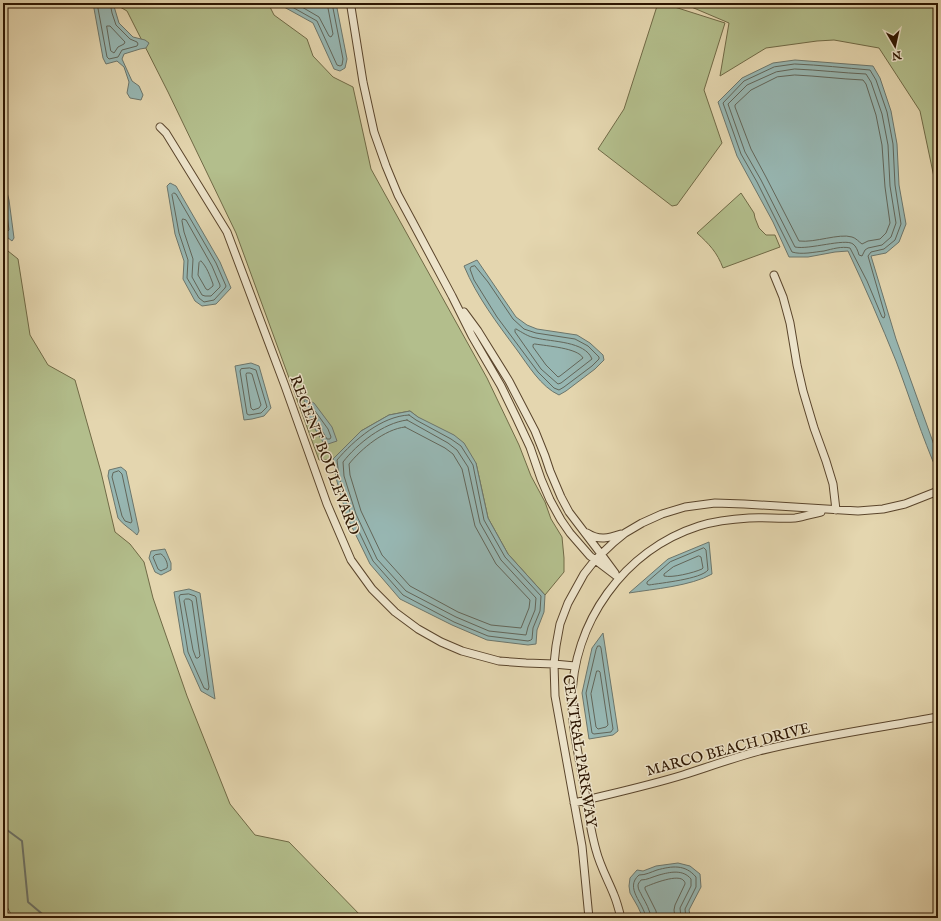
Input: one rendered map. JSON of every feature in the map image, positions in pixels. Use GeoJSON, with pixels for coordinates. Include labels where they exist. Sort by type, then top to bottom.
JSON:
{"type":"FeatureCollection","features":[{"type":"Feature","properties":{"kind":"street"},"geometry":{"type":"LineString","coordinates":[[350,4],[363,82],[374,132],[379,148],[402,202],[472,336],[518,419],[541,479],[561,520],[570,533],[595,560],[618,578]]}},
{"type":"Feature","properties":{"kind":"street","name":"REGENT BOULEVARD"},"geometry":{"type":"LineString","coordinates":[[160,127],[166,133],[227,232],[285,386],[327,504],[351,560],[372,589],[395,612],[418,629],[441,642],[462,651],[498,661],[575,666]]}},
{"type":"Feature","properties":{"kind":"street"},"geometry":{"type":"LineString","coordinates":[[774,275],[783,297],[790,323],[803,391],[833,484],[833,510]]}},
{"type":"Feature","properties":{"kind":"street"},"geometry":{"type":"LineString","coordinates":[[452,296],[478,331],[509,381],[535,431],[550,472],[569,512],[618,578]]}},
{"type":"Feature","properties":{"kind":"street"},"geometry":{"type":"LineString","coordinates":[[518,419],[521,404]]}},
{"type":"Feature","properties":{"kind":"street","name":"CENTRAL PARKWAY"},"geometry":{"type":"LineString","coordinates":[[589,918],[582,846],[555,696],[554,664],[560,624],[568,603],[584,574],[595,560],[625,533],[662,514],[685,507],[715,504],[744,504],[833,510],[883,510],[905,504],[938,491]]}},
{"type":"Feature","properties":{"kind":"street","name":"CENTRAL PARKWAY"},"geometry":{"type":"LineString","coordinates":[[621,918],[596,850],[586,800],[573,716],[573,683],[575,666],[581,644],[589,624],[600,603],[618,578],[650,550],[684,532],[698,526],[714,522],[750,518],[796,518],[833,510]]}},
{"type":"Feature","properties":{"kind":"street"},"geometry":{"type":"LineString","coordinates":[[583,530],[590,535],[601,539],[625,533]]}},
{"type":"Feature","properties":{"kind":"street","name":"MARCO BEACH DRIVE"},"geometry":{"type":"LineString","coordinates":[[574,803],[645,786],[758,751],[820,738],[938,717]]}},
{"type":"Feature","properties":{"kind":"green space"},"geometry":{"type":"Polygon","coordinates":[[[113,3],[268,3],[274,15],[307,39],[313,56],[333,77],[353,87],[371,169],[487,378],[519,445],[531,476],[545,502],[551,519],[562,537],[564,572],[545,595],[508,554],[488,518],[476,463],[410,411],[389,415],[361,431],[333,459],[319,460],[236,233],[127,11],[113,3]]]}},
{"type":"Feature","properties":{"kind":"green space"},"geometry":{"type":"Polygon","coordinates":[[[658,3],[725,23],[704,90],[722,143],[677,205],[672,206],[598,149],[624,109],[658,3]]]}},
{"type":"Feature","properties":{"kind":"green space"},"geometry":{"type":"Polygon","coordinates":[[[682,3],[938,3],[938,196],[920,111],[879,48],[834,40],[766,48],[720,76],[729,23],[682,3]]]}},
{"type":"Feature","properties":{"kind":"green space"},"geometry":{"type":"Polygon","coordinates":[[[741,193],[754,213],[759,228],[766,235],[775,235],[780,247],[723,268],[718,257],[697,233],[741,193]]]}},
{"type":"Feature","properties":{"kind":"green space"},"geometry":{"type":"Polygon","coordinates":[[[3,247],[18,259],[30,335],[48,365],[75,380],[101,472],[115,532],[130,544],[144,562],[153,598],[187,696],[230,804],[255,835],[289,842],[363,918],[13,918],[3,899],[3,247]]]}},
{"type":"Feature","properties":{"kind":"water"},"geometry":{"type":"Polygon","coordinates":[[[93,3],[113,3],[119,23],[133,37],[145,40],[149,43],[146,48],[124,54],[122,59],[132,81],[139,86],[143,95],[141,100],[130,98],[127,93],[129,82],[124,67],[117,61],[106,64],[103,58],[93,3]]]}},
{"type":"Feature","properties":{"kind":"water"},"geometry":{"type":"Polygon","coordinates":[[[280,3],[336,3],[347,59],[345,68],[340,71],[334,69],[313,23],[284,7],[280,3]]]}},
{"type":"Feature","properties":{"kind":"water"},"geometry":{"type":"Polygon","coordinates":[[[795,60],[873,66],[880,78],[891,111],[897,144],[899,185],[906,224],[899,242],[886,253],[871,256],[896,339],[938,456],[938,473],[896,361],[848,251],[808,257],[789,257],[773,222],[737,156],[718,102],[742,78],[773,63],[795,60]]]}},
{"type":"Feature","properties":{"kind":"water"},"geometry":{"type":"Polygon","coordinates":[[[3,177],[9,200],[14,238],[12,241],[3,234],[3,177]]]}},
{"type":"Feature","properties":{"kind":"water"},"geometry":{"type":"Polygon","coordinates":[[[170,183],[176,186],[220,262],[231,288],[216,304],[202,306],[195,301],[183,279],[184,261],[175,234],[167,186],[170,183]]]}},
{"type":"Feature","properties":{"kind":"water"},"geometry":{"type":"Polygon","coordinates":[[[477,260],[516,317],[527,325],[537,329],[577,335],[590,343],[603,355],[604,360],[595,369],[559,395],[546,387],[530,369],[488,310],[469,277],[464,266],[477,260]]]}},
{"type":"Feature","properties":{"kind":"water"},"geometry":{"type":"Polygon","coordinates":[[[251,363],[259,366],[271,408],[264,416],[244,420],[235,366],[251,363]]]}},
{"type":"Feature","properties":{"kind":"water"},"geometry":{"type":"Polygon","coordinates":[[[304,399],[314,403],[332,427],[337,441],[325,445],[306,411],[304,399]]]}},
{"type":"Feature","properties":{"kind":"water"},"geometry":{"type":"Polygon","coordinates":[[[410,411],[418,417],[454,435],[464,443],[476,463],[488,518],[508,554],[545,595],[544,612],[537,630],[536,644],[528,645],[487,640],[452,625],[400,599],[370,564],[347,517],[336,478],[333,459],[361,431],[389,415],[410,411]]]}},
{"type":"Feature","properties":{"kind":"water"},"geometry":{"type":"Polygon","coordinates":[[[121,467],[126,471],[139,531],[137,535],[118,518],[108,476],[109,470],[121,467]]]}},
{"type":"Feature","properties":{"kind":"water"},"geometry":{"type":"Polygon","coordinates":[[[709,542],[712,574],[683,584],[629,593],[668,559],[709,542]]]}},
{"type":"Feature","properties":{"kind":"water"},"geometry":{"type":"Polygon","coordinates":[[[165,549],[171,563],[171,570],[161,575],[155,572],[149,558],[151,551],[165,549]]]}},
{"type":"Feature","properties":{"kind":"water"},"geometry":{"type":"Polygon","coordinates":[[[189,589],[200,593],[215,699],[201,691],[184,653],[174,592],[189,589]]]}},
{"type":"Feature","properties":{"kind":"water"},"geometry":{"type":"Polygon","coordinates":[[[603,633],[618,731],[613,735],[589,739],[582,693],[592,648],[603,633]]]}},
{"type":"Feature","properties":{"kind":"water"},"geometry":{"type":"Polygon","coordinates":[[[678,863],[690,866],[700,874],[701,887],[689,910],[689,918],[643,918],[630,893],[630,878],[637,870],[643,871],[656,866],[678,863]]]}},
{"type":"Feature","properties":{"kind":"waterway"},"geometry":{"type":"LineString","coordinates":[[3,827],[22,841],[28,902],[47,918]]}}]}
